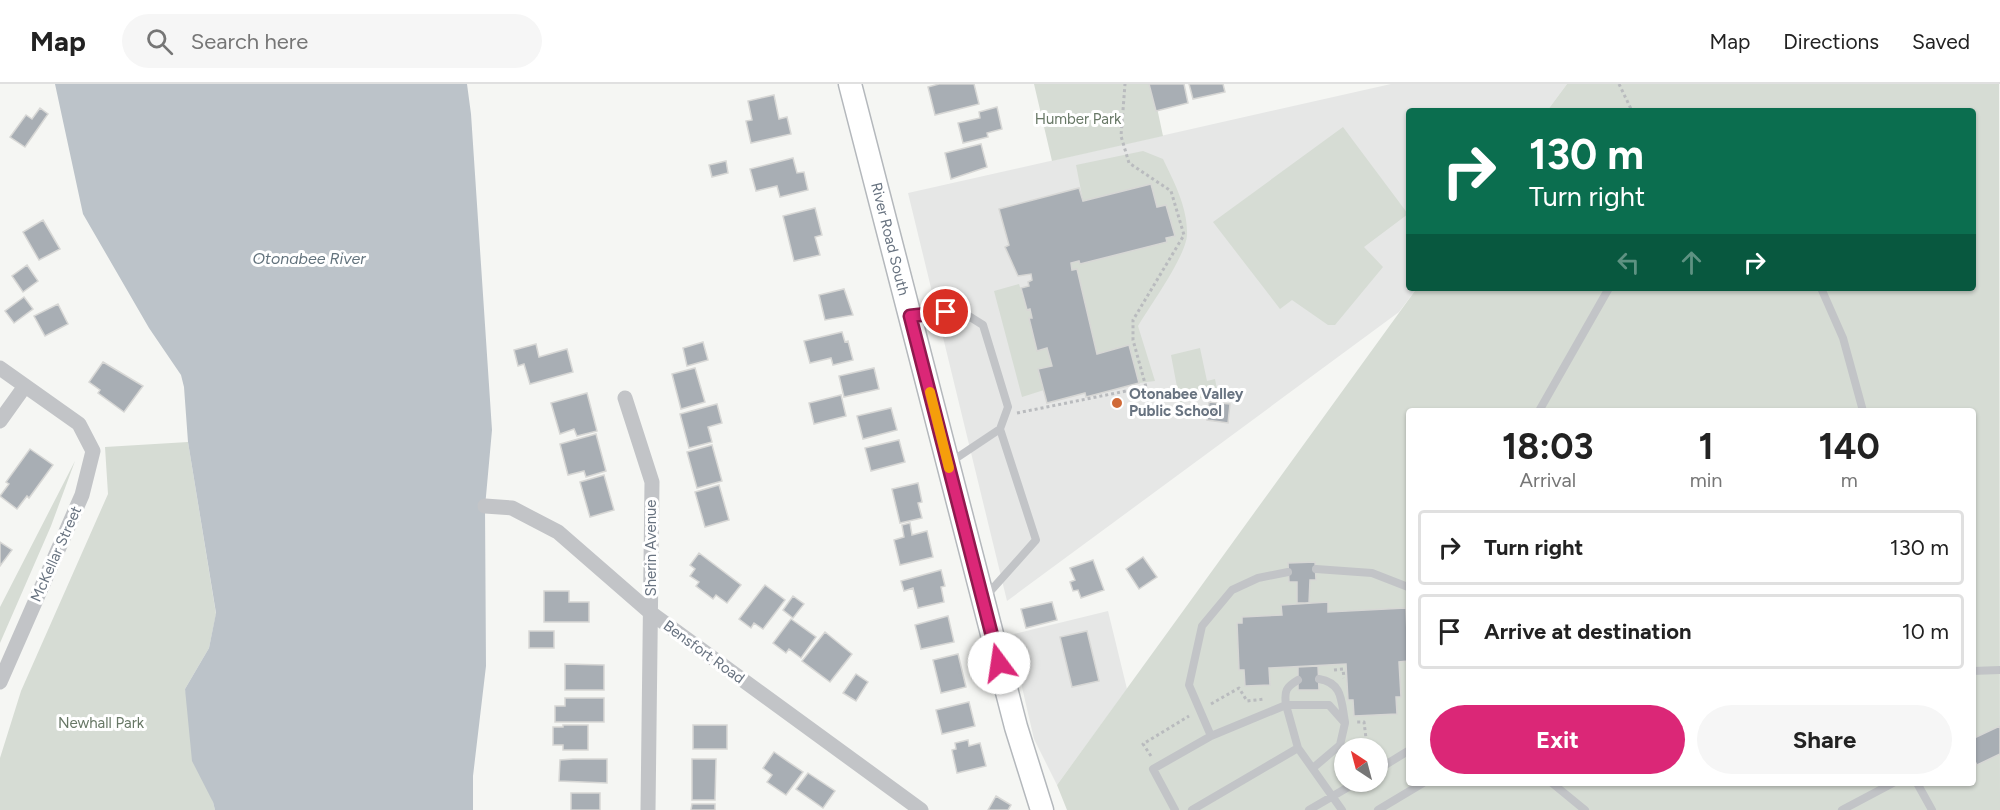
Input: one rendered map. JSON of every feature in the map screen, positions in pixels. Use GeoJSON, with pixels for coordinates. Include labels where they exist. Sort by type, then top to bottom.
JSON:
{"type":"FeatureCollection","features":[{"type":"Feature","properties":{"kind":"street","name":"River Road South"},"geometry":{"type":"LineString","coordinates":[[850,84],[1016,727],[1042,810]]}},
{"type":"Feature","properties":{"kind":"street"},"geometry":{"type":"LineString","coordinates":[[0,368],[25,386],[0,421]]}},
{"type":"Feature","properties":{"kind":"street","name":"McKellar Street"},"geometry":{"type":"LineString","coordinates":[[0,682],[82,495],[93,451],[79,424],[25,386]]}},
{"type":"Feature","properties":{"kind":"street","name":"Sherin Avenue"},"geometry":{"type":"LineString","coordinates":[[625,398],[652,482],[648,810]]}},
{"type":"Feature","properties":{"kind":"street","name":"Bensfort Road"},"geometry":{"type":"LineString","coordinates":[[485,506],[512,508],[558,532],[651,614],[921,810]]}},
{"type":"Feature","properties":{"kind":"lane"},"geometry":{"type":"LineString","coordinates":[[1541,408],[1607,291]]}},
{"type":"Feature","properties":{"kind":"lane"},"geometry":{"type":"LineString","coordinates":[[1822,291],[1843,338],[1862,408]]}},
{"type":"Feature","properties":{"kind":"lane"},"geometry":{"type":"LineString","coordinates":[[910,316],[959,310],[983,325],[1008,407],[1000,429],[948,463]]}},
{"type":"Feature","properties":{"kind":"lane"},"geometry":{"type":"LineString","coordinates":[[983,599],[1036,540],[1000,429]]}},
{"type":"Feature","properties":{"kind":"lane"},"geometry":{"type":"LineString","coordinates":[[1316,569],[1372,573],[1406,586]]}},
{"type":"Feature","properties":{"kind":"lane"},"geometry":{"type":"LineString","coordinates":[[1211,736],[1189,685],[1202,626],[1232,590],[1258,578],[1288,572]]}},
{"type":"Feature","properties":{"kind":"lane"},"geometry":{"type":"LineString","coordinates":[[1976,671],[2000,670]]}},
{"type":"Feature","properties":{"kind":"lane"},"geometry":{"type":"LineString","coordinates":[[1313,768],[1341,746],[1345,723],[1340,690],[1330,681],[1319,679]]}},
{"type":"Feature","properties":{"kind":"lane"},"geometry":{"type":"LineString","coordinates":[[1298,680],[1288,686],[1284,693],[1298,748],[1334,795],[1342,810]]}},
{"type":"Feature","properties":{"kind":"lane"},"geometry":{"type":"LineString","coordinates":[[1175,810],[1153,769],[1211,736],[1286,705],[1329,705],[1345,723]]}},
{"type":"Feature","properties":{"kind":"lane"},"geometry":{"type":"LineString","coordinates":[[1192,810],[1298,748]]}},
{"type":"Feature","properties":{"kind":"lane"},"geometry":{"type":"LineString","coordinates":[[1388,763],[1406,752]]}},
{"type":"Feature","properties":{"kind":"lane"},"geometry":{"type":"LineString","coordinates":[[1378,810],[1418,786]]}},
{"type":"Feature","properties":{"kind":"lane"},"geometry":{"type":"LineString","coordinates":[[1556,786],[1585,810]]}},
{"type":"Feature","properties":{"kind":"lane"},"geometry":{"type":"LineString","coordinates":[[1842,810],[1887,786]]}},
{"type":"Feature","properties":{"kind":"lane"},"geometry":{"type":"LineString","coordinates":[[1919,786],[1932,810]]}},
{"type":"Feature","properties":{"kind":"lane"},"geometry":{"type":"LineString","coordinates":[[1309,810],[1339,792]]}},
{"type":"Feature","properties":{"kind":"path"},"geometry":{"type":"LineString","coordinates":[[1016,414],[1146,387],[1133,340],[1132,320],[1184,235],[1171,191],[1129,163],[1121,136],[1125,84]]}},
{"type":"Feature","properties":{"kind":"path"},"geometry":{"type":"LineString","coordinates":[[1619,84],[1631,108]]}},
{"type":"Feature","properties":{"kind":"shaded area","name":"Otonabee Valley Public School"},"geometry":{"type":"Polygon","coordinates":[[[1391,84],[1567,84],[1549,108],[1406,108],[1406,291],[1415,291],[1399,312],[1007,601],[908,193],[1391,84]]]}},
{"type":"Feature","properties":{"kind":"shaded area"},"geometry":{"type":"Polygon","coordinates":[[[1108,611],[1127,689],[1057,785],[1034,739],[1010,635],[1108,611]]]}},
{"type":"Feature","properties":{"kind":"green space","name":"Humber Park"},"geometry":{"type":"Polygon","coordinates":[[[1034,84],[1152,84],[1163,136],[1052,161],[1034,84]]]}},
{"type":"Feature","properties":{"kind":"green space"},"geometry":{"type":"Polygon","coordinates":[[[1567,84],[1999,84],[2000,810],[1067,810],[1057,785],[1415,291],[1976,291],[1976,108],[1549,108],[1567,84]]]}},
{"type":"Feature","properties":{"kind":"green space"},"geometry":{"type":"Polygon","coordinates":[[[1343,127],[1406,211],[1406,216],[1364,247],[1383,267],[1335,325],[1328,325],[1292,300],[1280,309],[1213,222],[1343,127]]]}},
{"type":"Feature","properties":{"kind":"green space"},"geometry":{"type":"Polygon","coordinates":[[[1143,151],[1163,159],[1183,205],[1187,235],[1174,268],[1138,326],[1155,381],[1139,383],[1129,345],[1097,354],[1077,269],[1072,270],[1071,263],[1079,261],[1080,264],[1175,236],[1166,205],[1157,207],[1151,184],[1083,201],[1076,165],[1143,151]]]}},
{"type":"Feature","properties":{"kind":"green space"},"geometry":{"type":"Polygon","coordinates":[[[1019,284],[1027,310],[1030,309],[1032,318],[1029,319],[1037,350],[1047,348],[1052,366],[1038,370],[1044,390],[1022,397],[994,291],[1019,284]]]}},
{"type":"Feature","properties":{"kind":"green space"},"geometry":{"type":"Polygon","coordinates":[[[1200,348],[1207,381],[1215,379],[1218,394],[1180,403],[1171,355],[1200,348]]]}},
{"type":"Feature","properties":{"kind":"green space","name":"Newhall Park"},"geometry":{"type":"Polygon","coordinates":[[[188,442],[216,614],[209,648],[185,689],[215,810],[0,810],[0,758],[21,691],[108,494],[105,447],[188,442]]]}},
{"type":"Feature","properties":{"kind":"green space"},"geometry":{"type":"Polygon","coordinates":[[[75,461],[51,526],[0,643],[0,607],[75,461]]]}},
{"type":"Feature","properties":{"kind":"water","name":"Otonabee River"},"geometry":{"type":"Polygon","coordinates":[[[55,84],[467,84],[471,114],[492,430],[485,507],[486,666],[473,776],[473,810],[215,810],[192,761],[185,689],[209,648],[216,613],[188,442],[184,387],[181,375],[149,328],[83,214],[55,84]]]}},
{"type":"Feature","properties":{"kind":"building"},"geometry":{"type":"Polygon","coordinates":[[[939,84],[974,84],[979,104],[935,115],[928,87],[939,84]]]}},
{"type":"Feature","properties":{"kind":"building"},"geometry":{"type":"Polygon","coordinates":[[[1149,84],[1184,84],[1188,103],[1156,111],[1149,84]]]}},
{"type":"Feature","properties":{"kind":"building"},"geometry":{"type":"Polygon","coordinates":[[[1189,84],[1223,84],[1225,92],[1193,99],[1189,84]]]}},
{"type":"Feature","properties":{"kind":"building"},"geometry":{"type":"Polygon","coordinates":[[[774,95],[779,119],[787,117],[791,134],[751,143],[746,121],[752,120],[748,101],[774,95]]]}},
{"type":"Feature","properties":{"kind":"building"},"geometry":{"type":"Polygon","coordinates":[[[997,107],[1002,129],[987,133],[988,137],[963,143],[958,123],[980,118],[979,112],[997,107]]]}},
{"type":"Feature","properties":{"kind":"building"},"geometry":{"type":"Polygon","coordinates":[[[40,108],[48,114],[25,147],[10,137],[26,115],[32,119],[40,108]]]}},
{"type":"Feature","properties":{"kind":"building"},"geometry":{"type":"Polygon","coordinates":[[[981,144],[987,167],[951,179],[945,153],[981,144]]]}},
{"type":"Feature","properties":{"kind":"building"},"geometry":{"type":"Polygon","coordinates":[[[793,158],[797,173],[804,172],[808,190],[780,197],[777,186],[756,191],[750,169],[793,158]]]}},
{"type":"Feature","properties":{"kind":"building"},"geometry":{"type":"Polygon","coordinates":[[[726,161],[728,173],[712,177],[709,165],[726,161]]]}},
{"type":"Feature","properties":{"kind":"building"},"geometry":{"type":"Polygon","coordinates":[[[1151,184],[1157,207],[1166,205],[1175,236],[1166,238],[1167,242],[1080,264],[1079,261],[1071,263],[1072,270],[1077,269],[1097,354],[1129,345],[1139,383],[1086,397],[1085,393],[1047,403],[1038,369],[1052,366],[1047,348],[1037,351],[1029,318],[1032,318],[1030,309],[1027,310],[1021,288],[1029,286],[1028,282],[1032,280],[1031,274],[1018,276],[1005,247],[1009,245],[999,209],[1079,188],[1083,201],[1151,184]]]}},
{"type":"Feature","properties":{"kind":"building"},"geometry":{"type":"Polygon","coordinates":[[[815,208],[822,235],[815,237],[820,255],[794,261],[783,216],[815,208]]]}},
{"type":"Feature","properties":{"kind":"building"},"geometry":{"type":"Polygon","coordinates":[[[43,220],[60,249],[39,260],[23,232],[43,220]]]}},
{"type":"Feature","properties":{"kind":"building"},"geometry":{"type":"Polygon","coordinates":[[[27,265],[38,281],[23,292],[12,276],[27,265]]]}},
{"type":"Feature","properties":{"kind":"building"},"geometry":{"type":"Polygon","coordinates":[[[844,289],[853,315],[825,320],[819,295],[844,289]]]}},
{"type":"Feature","properties":{"kind":"building"},"geometry":{"type":"Polygon","coordinates":[[[24,297],[33,309],[14,323],[5,311],[24,297]]]}},
{"type":"Feature","properties":{"kind":"building"},"geometry":{"type":"Polygon","coordinates":[[[58,304],[68,324],[45,336],[34,316],[58,304]]]}},
{"type":"Feature","properties":{"kind":"building"},"geometry":{"type":"Polygon","coordinates":[[[842,332],[845,342],[848,341],[853,360],[833,365],[831,358],[810,363],[804,341],[842,332]]]}},
{"type":"Feature","properties":{"kind":"building"},"geometry":{"type":"Polygon","coordinates":[[[703,342],[708,360],[687,366],[683,348],[703,342]]]}},
{"type":"Feature","properties":{"kind":"building"},"geometry":{"type":"Polygon","coordinates":[[[536,344],[539,357],[567,349],[573,372],[530,384],[524,364],[518,366],[514,350],[536,344]]]}},
{"type":"Feature","properties":{"kind":"building"},"geometry":{"type":"Polygon","coordinates":[[[103,362],[143,386],[124,412],[98,393],[100,390],[89,382],[103,362]]]}},
{"type":"Feature","properties":{"kind":"building"},"geometry":{"type":"Polygon","coordinates":[[[695,368],[705,402],[681,409],[672,374],[695,368]]]}},
{"type":"Feature","properties":{"kind":"building"},"geometry":{"type":"Polygon","coordinates":[[[874,368],[879,389],[844,397],[839,376],[874,368]]]}},
{"type":"Feature","properties":{"kind":"building"},"geometry":{"type":"Polygon","coordinates":[[[587,393],[597,431],[577,436],[574,429],[560,434],[551,403],[587,393]]]}},
{"type":"Feature","properties":{"kind":"building"},"geometry":{"type":"Polygon","coordinates":[[[841,395],[846,416],[814,424],[809,403],[841,395]]]}},
{"type":"Feature","properties":{"kind":"building"},"geometry":{"type":"Polygon","coordinates":[[[1209,402],[1230,404],[1228,423],[1207,420],[1209,402]]]}},
{"type":"Feature","properties":{"kind":"building"},"geometry":{"type":"Polygon","coordinates":[[[717,404],[722,423],[708,427],[712,442],[689,448],[680,414],[717,404]]]}},
{"type":"Feature","properties":{"kind":"building"},"geometry":{"type":"Polygon","coordinates":[[[891,408],[897,430],[863,439],[857,416],[891,408]]]}},
{"type":"Feature","properties":{"kind":"building"},"geometry":{"type":"Polygon","coordinates":[[[596,434],[606,471],[586,477],[584,471],[568,475],[560,444],[596,434]]]}},
{"type":"Feature","properties":{"kind":"building"},"geometry":{"type":"Polygon","coordinates":[[[899,440],[905,462],[871,471],[865,448],[899,440]]]}},
{"type":"Feature","properties":{"kind":"building"},"geometry":{"type":"Polygon","coordinates":[[[712,445],[722,481],[697,488],[687,452],[712,445]]]}},
{"type":"Feature","properties":{"kind":"building"},"geometry":{"type":"Polygon","coordinates":[[[30,449],[53,465],[29,498],[27,496],[17,509],[0,496],[9,484],[6,482],[30,449]]]}},
{"type":"Feature","properties":{"kind":"building"},"geometry":{"type":"Polygon","coordinates":[[[604,475],[614,510],[590,517],[580,482],[604,475]]]}},
{"type":"Feature","properties":{"kind":"building"},"geometry":{"type":"Polygon","coordinates":[[[918,483],[922,502],[918,503],[922,518],[900,523],[892,489],[918,483]]]}},
{"type":"Feature","properties":{"kind":"building"},"geometry":{"type":"Polygon","coordinates":[[[719,485],[729,520],[705,527],[695,492],[719,485]]]}},
{"type":"Feature","properties":{"kind":"building"},"geometry":{"type":"Polygon","coordinates":[[[910,523],[912,535],[927,531],[933,557],[900,565],[894,540],[904,537],[902,525],[910,523]]]}},
{"type":"Feature","properties":{"kind":"building"},"geometry":{"type":"Polygon","coordinates":[[[0,542],[12,550],[0,566],[0,542]]]}},
{"type":"Feature","properties":{"kind":"building"},"geometry":{"type":"Polygon","coordinates":[[[699,553],[741,585],[727,603],[716,595],[713,599],[696,586],[699,582],[690,576],[695,569],[690,565],[699,553]]]}},
{"type":"Feature","properties":{"kind":"building"},"geometry":{"type":"Polygon","coordinates":[[[1143,557],[1157,577],[1139,589],[1126,569],[1143,557]]]}},
{"type":"Feature","properties":{"kind":"building"},"geometry":{"type":"Polygon","coordinates":[[[1093,560],[1104,590],[1081,598],[1078,590],[1073,591],[1070,582],[1075,580],[1070,568],[1093,560]]]}},
{"type":"Feature","properties":{"kind":"building"},"geometry":{"type":"Polygon","coordinates":[[[1315,562],[1316,580],[1310,580],[1309,603],[1297,603],[1297,582],[1289,582],[1288,563],[1315,562]]]}},
{"type":"Feature","properties":{"kind":"building"},"geometry":{"type":"Polygon","coordinates":[[[941,570],[945,586],[941,587],[944,602],[918,608],[913,588],[904,591],[901,581],[941,570]]]}},
{"type":"Feature","properties":{"kind":"building"},"geometry":{"type":"Polygon","coordinates":[[[765,585],[785,600],[763,629],[754,623],[751,628],[739,619],[765,585]]]}},
{"type":"Feature","properties":{"kind":"building"},"geometry":{"type":"Polygon","coordinates":[[[544,591],[569,591],[569,602],[589,602],[589,622],[544,622],[544,591]]]}},
{"type":"Feature","properties":{"kind":"building"},"geometry":{"type":"Polygon","coordinates":[[[793,596],[804,604],[793,618],[783,610],[793,596]]]}},
{"type":"Feature","properties":{"kind":"building"},"geometry":{"type":"Polygon","coordinates":[[[1052,602],[1057,620],[1026,628],[1021,609],[1052,602]]]}},
{"type":"Feature","properties":{"kind":"building"},"geometry":{"type":"Polygon","coordinates":[[[1328,602],[1328,612],[1406,608],[1406,661],[1399,662],[1401,697],[1396,697],[1397,714],[1354,716],[1353,700],[1348,700],[1346,664],[1269,668],[1270,685],[1245,686],[1244,670],[1239,670],[1237,623],[1242,623],[1242,617],[1282,615],[1281,605],[1328,602]]]}},
{"type":"Feature","properties":{"kind":"building"},"geometry":{"type":"Polygon","coordinates":[[[948,616],[954,642],[921,649],[915,625],[948,616]]]}},
{"type":"Feature","properties":{"kind":"building"},"geometry":{"type":"Polygon","coordinates":[[[791,619],[816,637],[801,658],[789,649],[786,653],[773,643],[791,619]]]}},
{"type":"Feature","properties":{"kind":"building"},"geometry":{"type":"Polygon","coordinates":[[[529,631],[554,631],[554,648],[529,648],[529,631]]]}},
{"type":"Feature","properties":{"kind":"building"},"geometry":{"type":"Polygon","coordinates":[[[1087,631],[1099,681],[1072,687],[1060,637],[1087,631]]]}},
{"type":"Feature","properties":{"kind":"building"},"geometry":{"type":"Polygon","coordinates":[[[825,632],[852,654],[830,682],[802,661],[825,632]]]}},
{"type":"Feature","properties":{"kind":"building"},"geometry":{"type":"Polygon","coordinates":[[[958,654],[966,687],[941,693],[933,660],[958,654]]]}},
{"type":"Feature","properties":{"kind":"building"},"geometry":{"type":"Polygon","coordinates":[[[565,664],[604,665],[604,690],[565,690],[565,664]]]}},
{"type":"Feature","properties":{"kind":"building"},"geometry":{"type":"Polygon","coordinates":[[[1318,666],[1319,690],[1298,690],[1298,667],[1318,666]]]}},
{"type":"Feature","properties":{"kind":"building"},"geometry":{"type":"Polygon","coordinates":[[[856,674],[868,682],[856,701],[843,693],[856,674]]]}},
{"type":"Feature","properties":{"kind":"building"},"geometry":{"type":"Polygon","coordinates":[[[565,698],[604,698],[604,722],[555,722],[555,706],[565,706],[565,698]]]}},
{"type":"Feature","properties":{"kind":"building"},"geometry":{"type":"Polygon","coordinates":[[[969,702],[975,726],[942,734],[936,710],[969,702]]]}},
{"type":"Feature","properties":{"kind":"building"},"geometry":{"type":"Polygon","coordinates":[[[563,725],[588,725],[588,750],[563,750],[563,745],[553,745],[553,727],[563,727],[563,725]]]}},
{"type":"Feature","properties":{"kind":"building"},"geometry":{"type":"Polygon","coordinates":[[[693,725],[727,725],[727,749],[693,749],[693,725]]]}},
{"type":"Feature","properties":{"kind":"building"},"geometry":{"type":"Polygon","coordinates":[[[2000,726],[2000,754],[1977,765],[1976,737],[2000,726]]]}},
{"type":"Feature","properties":{"kind":"building"},"geometry":{"type":"Polygon","coordinates":[[[968,740],[969,746],[980,743],[986,766],[957,773],[952,750],[956,749],[955,743],[968,740]]]}},
{"type":"Feature","properties":{"kind":"building"},"geometry":{"type":"Polygon","coordinates":[[[774,752],[803,772],[786,795],[767,782],[772,775],[763,768],[774,752]]]}},
{"type":"Feature","properties":{"kind":"building"},"geometry":{"type":"Polygon","coordinates":[[[607,759],[607,783],[559,781],[560,760],[607,759]]]}},
{"type":"Feature","properties":{"kind":"building"},"geometry":{"type":"Polygon","coordinates":[[[692,759],[716,759],[715,800],[692,800],[692,759]]]}},
{"type":"Feature","properties":{"kind":"building"},"geometry":{"type":"Polygon","coordinates":[[[808,773],[835,791],[823,808],[796,789],[808,773]]]}},
{"type":"Feature","properties":{"kind":"building"},"geometry":{"type":"Polygon","coordinates":[[[571,793],[600,793],[600,810],[571,810],[571,793]]]}},
{"type":"Feature","properties":{"kind":"building"},"geometry":{"type":"Polygon","coordinates":[[[996,796],[1011,805],[1008,810],[988,810],[996,796]]]}},
{"type":"Feature","properties":{"kind":"building"},"geometry":{"type":"Polygon","coordinates":[[[692,804],[715,804],[715,810],[691,810],[692,804]]]}},
{"type":"Feature","properties":{"kind":"slow traffic"},"geometry":{"type":"LineString","coordinates":[[930,392],[949,468]]}},
{"type":"Feature","properties":{"kind":"place","name":"Otonabee Valley Public School"},"geometry":{"type":"Point","coordinates":[1117,403]}},
{"type":"Feature","properties":{"kind":"route"},"geometry":{"type":"LineString","coordinates":[[946,312],[910,316],[999,663]]}}]}
